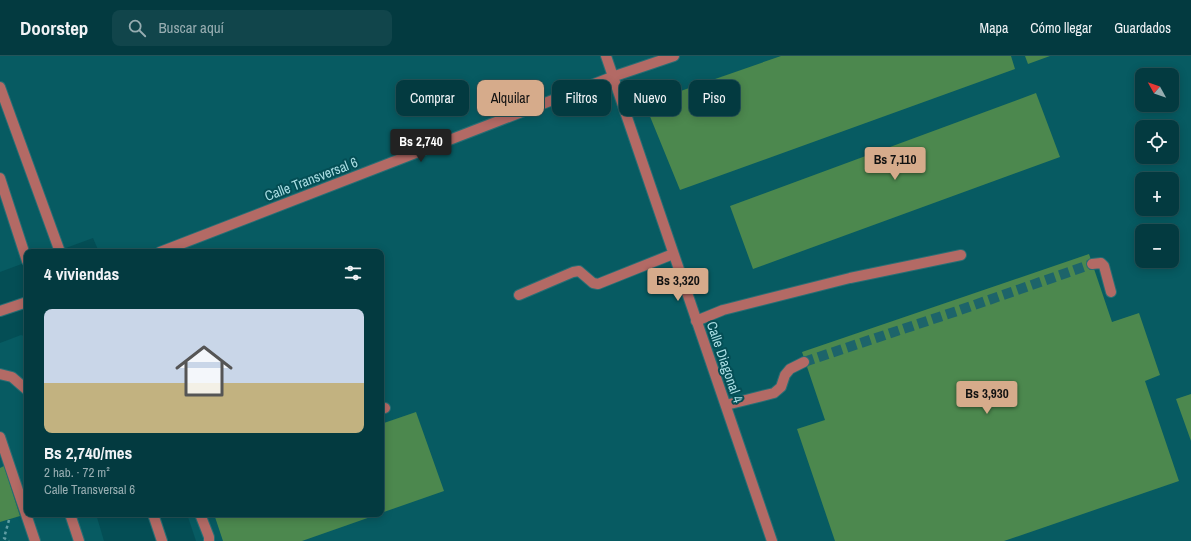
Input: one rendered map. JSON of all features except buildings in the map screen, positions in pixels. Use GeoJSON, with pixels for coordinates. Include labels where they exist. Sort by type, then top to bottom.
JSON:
{"type":"FeatureCollection","features":[{"type":"Feature","properties":{"kind":"street","name":"Calle Diagonal 4"},"geometry":{"type":"LineString","coordinates":[[606,56],[772,541]]}},
{"type":"Feature","properties":{"kind":"street","name":"Calle Transversal 6"},"geometry":{"type":"LineString","coordinates":[[168,249],[612,77],[674,56]]}},
{"type":"Feature","properties":{"kind":"street"},"geometry":{"type":"LineString","coordinates":[[0,87],[59,249]]}},
{"type":"Feature","properties":{"kind":"street"},"geometry":{"type":"LineString","coordinates":[[0,178],[24,252]]}},
{"type":"Feature","properties":{"kind":"street"},"geometry":{"type":"LineString","coordinates":[[519,295],[573,272],[579,271],[594,283],[598,284],[673,254]]}},
{"type":"Feature","properties":{"kind":"street"},"geometry":{"type":"LineString","coordinates":[[696,320],[723,310],[842,280],[961,255]]}},
{"type":"Feature","properties":{"kind":"street"},"geometry":{"type":"LineString","coordinates":[[1092,264],[1101,263],[1104,266],[1111,292]]}},
{"type":"Feature","properties":{"kind":"street"},"geometry":{"type":"LineString","coordinates":[[0,311],[24,303]]}},
{"type":"Feature","properties":{"kind":"street"},"geometry":{"type":"LineString","coordinates":[[726,405],[774,393],[781,387],[785,375],[790,369],[804,362]]}},
{"type":"Feature","properties":{"kind":"street"},"geometry":{"type":"LineString","coordinates":[[0,374],[12,377],[24,387]]}},
{"type":"Feature","properties":{"kind":"street"},"geometry":{"type":"LineString","coordinates":[[0,437],[24,506]]}},
{"type":"Feature","properties":{"kind":"street"},"geometry":{"type":"LineString","coordinates":[[28,517],[36,541]]}},
{"type":"Feature","properties":{"kind":"street"},"geometry":{"type":"LineString","coordinates":[[71,517],[79,541]]}},
{"type":"Feature","properties":{"kind":"street"},"geometry":{"type":"LineString","coordinates":[[154,517],[162,541]]}},
{"type":"Feature","properties":{"kind":"street"},"geometry":{"type":"LineString","coordinates":[[201,517],[209,537],[209,541]]}},
{"type":"Feature","properties":{"kind":"path"},"geometry":{"type":"LineString","coordinates":[[4,538],[9,520]]}},
{"type":"Feature","properties":{"kind":"path"},"geometry":{"type":"LineString","coordinates":[[0,539],[4,538],[9,541]]}},
{"type":"Feature","properties":{"kind":"shaded area"},"geometry":{"type":"Polygon","coordinates":[[[0,56],[1191,56],[1191,541],[196,541],[188,517],[384,517],[384,249],[98,249],[93,238],[63,249],[24,249],[24,263],[0,272],[0,56]]]}},
{"type":"Feature","properties":{"kind":"shaded area"},"geometry":{"type":"Polygon","coordinates":[[[21,335],[24,336],[24,517],[97,517],[104,541],[0,541],[0,343],[21,335]]]}},
{"type":"Feature","properties":{"kind":"tunnel"},"geometry":{"type":"LineString","coordinates":[[804,362],[1092,264]]}}]}
